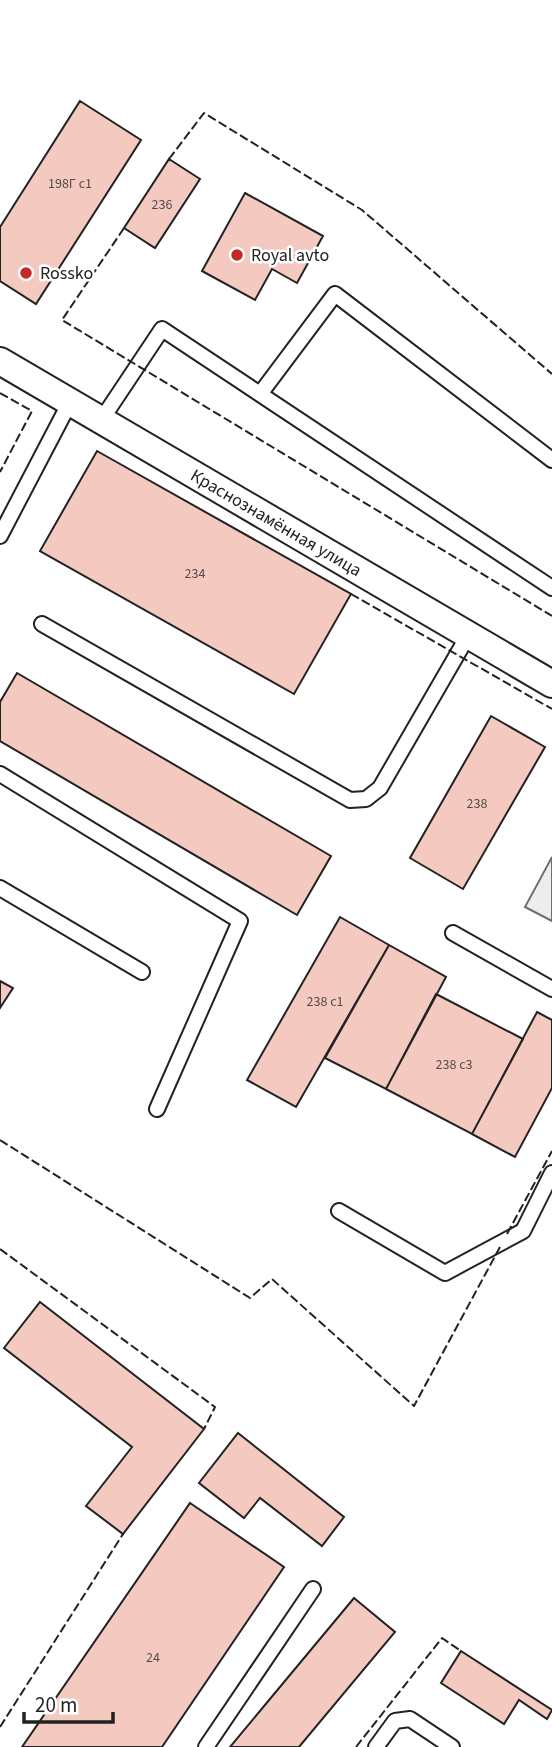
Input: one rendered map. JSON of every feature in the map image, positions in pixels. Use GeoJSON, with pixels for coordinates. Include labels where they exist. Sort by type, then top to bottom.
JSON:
{"type":"FeatureCollection","features":[{"type":"Feature","properties":{"kind":"street","name":"Краснознамённая улица"},"geometry":{"type":"LineString","coordinates":[[0,361],[552,684]]}},
{"type":"Feature","properties":{"kind":"lane"},"geometry":{"type":"LineString","coordinates":[[260,394],[335,294],[552,460]]}},
{"type":"Feature","properties":{"kind":"lane"},"geometry":{"type":"LineString","coordinates":[[102,419],[162,329],[552,587]]}},
{"type":"Feature","properties":{"kind":"lane"},"geometry":{"type":"LineString","coordinates":[[0,536],[70,402]]}},
{"type":"Feature","properties":{"kind":"lane"},"geometry":{"type":"LineString","coordinates":[[42,624],[350,800],[366,799],[380,788],[469,634]]}},
{"type":"Feature","properties":{"kind":"lane"},"geometry":{"type":"LineString","coordinates":[[0,774],[240,921],[157,1109]]}},
{"type":"Feature","properties":{"kind":"lane"},"geometry":{"type":"LineString","coordinates":[[0,888],[142,972]]}},
{"type":"Feature","properties":{"kind":"lane"},"geometry":{"type":"LineString","coordinates":[[453,933],[552,989]]}},
{"type":"Feature","properties":{"kind":"lane"},"geometry":{"type":"LineString","coordinates":[[339,1211],[445,1273],[523,1231],[552,1173]]}},
{"type":"Feature","properties":{"kind":"lane"},"geometry":{"type":"LineString","coordinates":[[206,1747],[313,1589]]}},
{"type":"Feature","properties":{"kind":"lane"},"geometry":{"type":"LineString","coordinates":[[376,1747],[396,1721],[410,1719],[452,1747]]}},
{"type":"Feature","properties":{"kind":"shaded area"},"geometry":{"type":"Polygon","coordinates":[[[552,857],[552,921],[525,907],[552,857]]]}},
{"type":"Feature","properties":{"kind":"building"},"geometry":{"type":"Polygon","coordinates":[[[80,101],[141,140],[36,304],[0,281],[0,227],[80,101]]]}},
{"type":"Feature","properties":{"kind":"building"},"geometry":{"type":"Polygon","coordinates":[[[169,159],[200,179],[155,248],[124,228],[169,159]]]}},
{"type":"Feature","properties":{"kind":"building"},"geometry":{"type":"Polygon","coordinates":[[[245,193],[323,236],[297,283],[272,269],[255,300],[202,271],[245,193]]]}},
{"type":"Feature","properties":{"kind":"building"},"geometry":{"type":"Polygon","coordinates":[[[97,451],[351,594],[294,694],[40,551],[97,451]]]}},
{"type":"Feature","properties":{"kind":"building"},"geometry":{"type":"Polygon","coordinates":[[[17,673],[331,856],[297,915],[0,741],[0,702],[17,673]]]}},
{"type":"Feature","properties":{"kind":"building"},"geometry":{"type":"Polygon","coordinates":[[[491,716],[545,747],[463,889],[410,858],[491,716]]]}},
{"type":"Feature","properties":{"kind":"building"},"geometry":{"type":"Polygon","coordinates":[[[340,917],[389,945],[296,1107],[247,1080],[340,917]]]}},
{"type":"Feature","properties":{"kind":"building"},"geometry":{"type":"Polygon","coordinates":[[[389,945],[446,977],[386,1089],[325,1058],[389,945]]]}},
{"type":"Feature","properties":{"kind":"building"},"geometry":{"type":"Polygon","coordinates":[[[0,981],[13,988],[0,1008],[0,981]]]}},
{"type":"Feature","properties":{"kind":"building"},"geometry":{"type":"Polygon","coordinates":[[[436,994],[523,1039],[472,1134],[386,1089],[436,994]]]}},
{"type":"Feature","properties":{"kind":"building"},"geometry":{"type":"Polygon","coordinates":[[[537,1012],[552,1020],[552,1088],[515,1157],[472,1134],[537,1012]]]}},
{"type":"Feature","properties":{"kind":"building"},"geometry":{"type":"Polygon","coordinates":[[[40,1302],[204,1429],[123,1534],[86,1506],[132,1447],[4,1348],[40,1302]]]}},
{"type":"Feature","properties":{"kind":"building"},"geometry":{"type":"Polygon","coordinates":[[[238,1433],[344,1517],[322,1546],[260,1498],[244,1518],[199,1483],[238,1433]]]}},
{"type":"Feature","properties":{"kind":"building"},"geometry":{"type":"Polygon","coordinates":[[[190,1503],[284,1567],[162,1747],[22,1747],[190,1503]]]}},
{"type":"Feature","properties":{"kind":"building"},"geometry":{"type":"Polygon","coordinates":[[[354,1598],[395,1632],[299,1747],[230,1747],[354,1598]]]}},
{"type":"Feature","properties":{"kind":"building"},"geometry":{"type":"Polygon","coordinates":[[[461,1651],[552,1710],[547,1719],[519,1700],[504,1724],[441,1683],[461,1651]]]}},
{"type":"Feature","properties":{"kind":"fence"},"geometry":{"type":"LineString","coordinates":[[169,159],[204,113],[362,210],[552,374]]}},
{"type":"Feature","properties":{"kind":"fence"},"geometry":{"type":"LineString","coordinates":[[124,228],[62,320],[552,616]]}},
{"type":"Feature","properties":{"kind":"fence"},"geometry":{"type":"LineString","coordinates":[[0,393],[32,411],[0,472]]}},
{"type":"Feature","properties":{"kind":"fence"},"geometry":{"type":"LineString","coordinates":[[351,594],[552,709]]}},
{"type":"Feature","properties":{"kind":"fence"},"geometry":{"type":"LineString","coordinates":[[0,1140],[250,1298],[272,1279],[414,1406],[500,1247]]}},
{"type":"Feature","properties":{"kind":"fence"},"geometry":{"type":"LineString","coordinates":[[507,1234],[552,1151]]}},
{"type":"Feature","properties":{"kind":"fence"},"geometry":{"type":"LineString","coordinates":[[0,1249],[215,1407],[204,1429]]}},
{"type":"Feature","properties":{"kind":"fence"},"geometry":{"type":"LineString","coordinates":[[0,1727],[123,1534]]}},
{"type":"Feature","properties":{"kind":"fence"},"geometry":{"type":"LineString","coordinates":[[356,1747],[442,1638],[461,1651]]}},
{"type":"Feature","properties":{"kind":"place","name":"Royal avto"},"geometry":{"type":"Point","coordinates":[237,255]}},
{"type":"Feature","properties":{"kind":"place","name":"Rossko"},"geometry":{"type":"Point","coordinates":[26,273]}}]}
